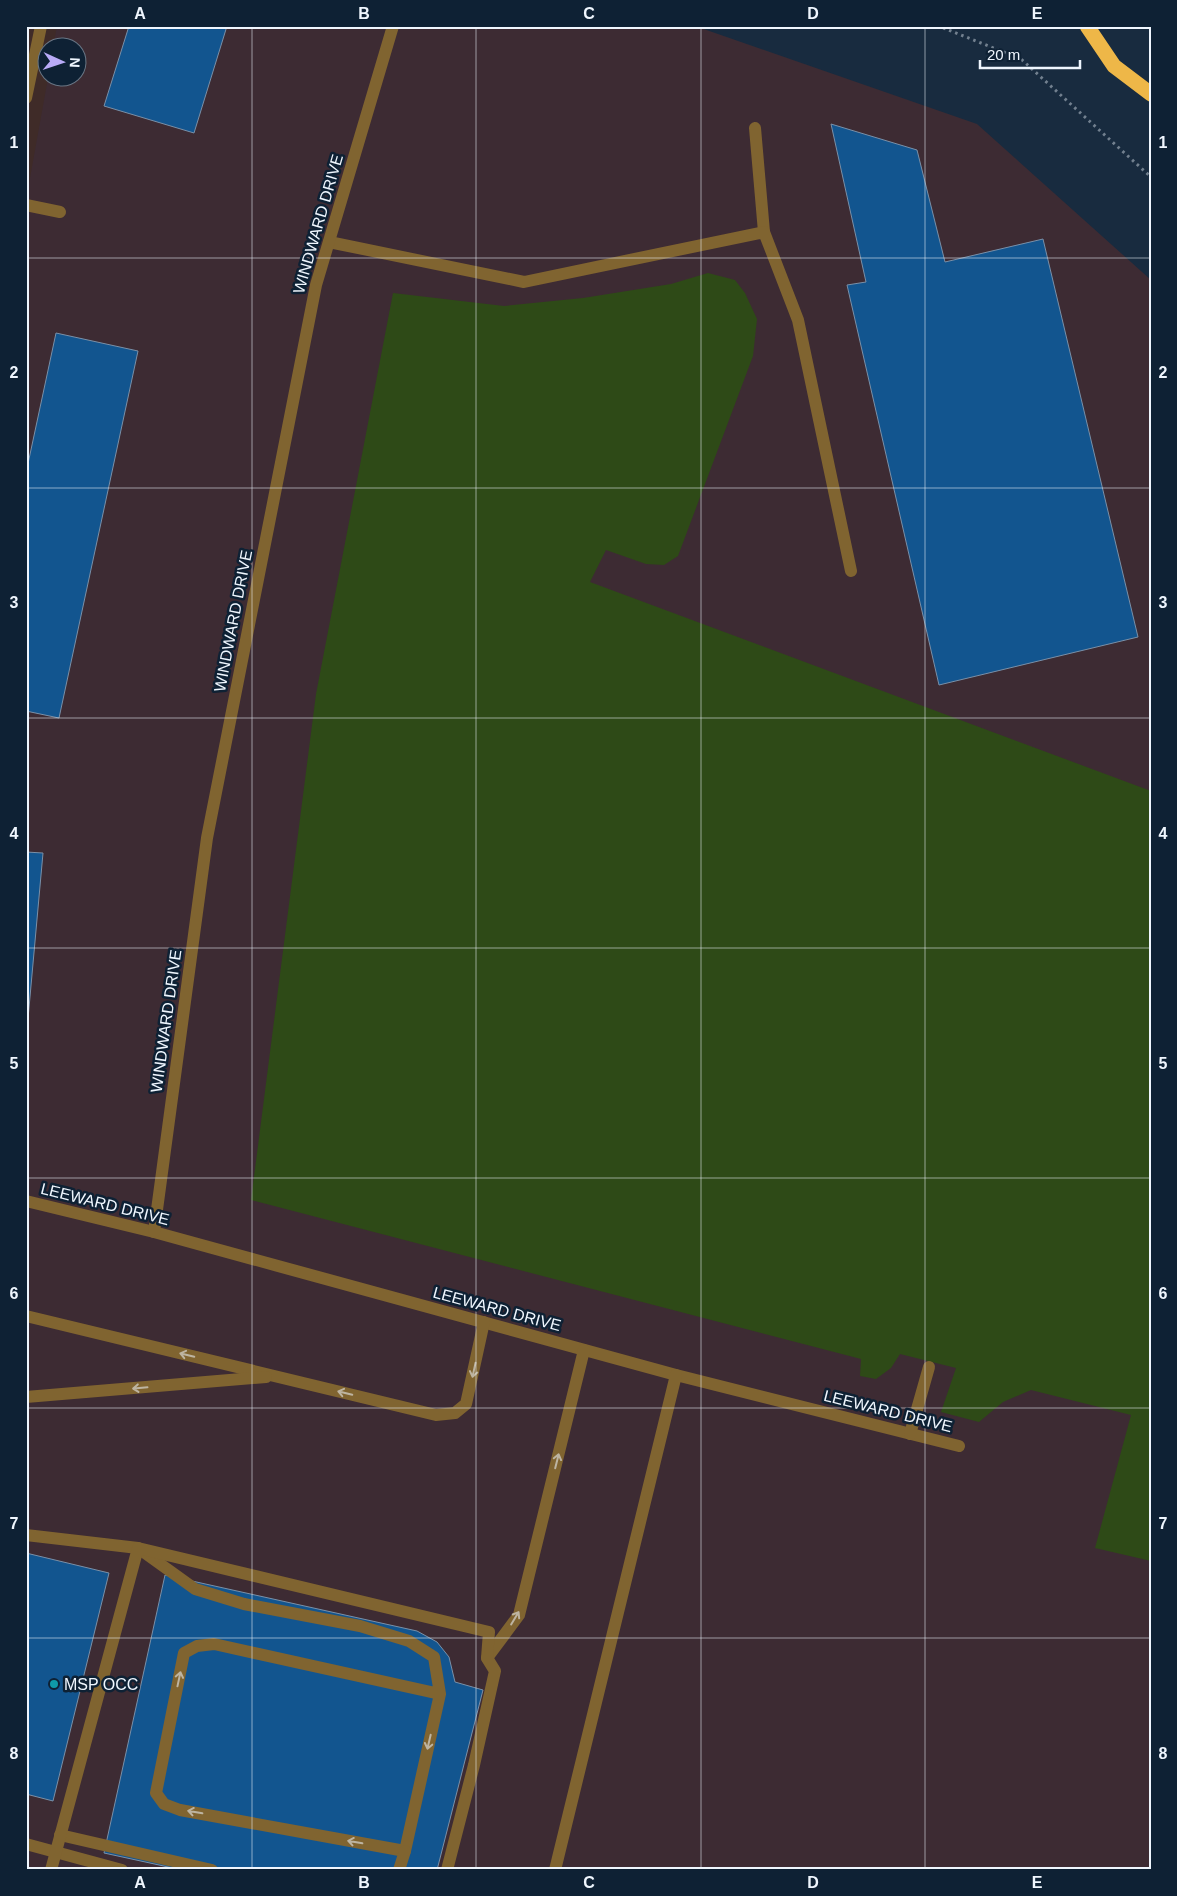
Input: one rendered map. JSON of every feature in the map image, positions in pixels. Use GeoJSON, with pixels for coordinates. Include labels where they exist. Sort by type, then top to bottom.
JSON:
{"type":"FeatureCollection","features":[{"type":"Feature","properties":{"kind":"highway"},"geometry":{"type":"LineString","coordinates":[[1086,28],[1114,66],[1149,95]]}},
{"type":"Feature","properties":{"kind":"street"},"geometry":{"type":"LineString","coordinates":[[26,98],[41,26]]}},
{"type":"Feature","properties":{"kind":"street","name":"WINDWARD DRIVE"},"geometry":{"type":"LineString","coordinates":[[154,1232],[207,838],[316,285],[393,26]]}},
{"type":"Feature","properties":{"kind":"street"},"geometry":{"type":"LineString","coordinates":[[755,128],[764,232],[798,320],[851,572]]}},
{"type":"Feature","properties":{"kind":"street"},"geometry":{"type":"LineString","coordinates":[[26,205],[60,212]]}},
{"type":"Feature","properties":{"kind":"street"},"geometry":{"type":"LineString","coordinates":[[329,242],[524,282],[764,232]]}},
{"type":"Feature","properties":{"kind":"street","name":"LEEWARD DRIVE"},"geometry":{"type":"LineString","coordinates":[[26,1201],[154,1232],[676,1375],[959,1446]]}},
{"type":"Feature","properties":{"kind":"street"},"geometry":{"type":"LineString","coordinates":[[26,1316],[436,1415],[455,1413],[466,1404],[484,1322]]}},
{"type":"Feature","properties":{"kind":"street"},"geometry":{"type":"LineString","coordinates":[[487,1658],[519,1615],[584,1350]]}},
{"type":"Feature","properties":{"kind":"street"},"geometry":{"type":"LineString","coordinates":[[910,1434],[929,1367]]}},
{"type":"Feature","properties":{"kind":"street"},"geometry":{"type":"LineString","coordinates":[[554,1870],[676,1375]]}},
{"type":"Feature","properties":{"kind":"street"},"geometry":{"type":"LineString","coordinates":[[26,1397],[276,1376]]}},
{"type":"Feature","properties":{"kind":"street"},"geometry":{"type":"LineString","coordinates":[[26,1535],[138,1548],[489,1632],[487,1658],[495,1671],[474,1765],[447,1870]]}},
{"type":"Feature","properties":{"kind":"street"},"geometry":{"type":"LineString","coordinates":[[138,1548],[195,1589],[244,1604],[360,1626],[410,1641],[434,1657],[440,1694],[405,1851],[399,1870]]}},
{"type":"Feature","properties":{"kind":"street"},"geometry":{"type":"LineString","coordinates":[[51,1870],[138,1548]]}},
{"type":"Feature","properties":{"kind":"street"},"geometry":{"type":"LineString","coordinates":[[405,1851],[180,1810],[164,1804],[156,1793],[184,1653],[197,1646],[214,1644],[440,1694]]}},
{"type":"Feature","properties":{"kind":"street"},"geometry":{"type":"LineString","coordinates":[[60,1835],[212,1870]]}},
{"type":"Feature","properties":{"kind":"street"},"geometry":{"type":"LineString","coordinates":[[26,1844],[122,1870]]}},
{"type":"Feature","properties":{"kind":"path"},"geometry":{"type":"LineString","coordinates":[[937,26],[1021,59],[1151,177]]}},
{"type":"Feature","properties":{"kind":"shaded area"},"geometry":{"type":"Polygon","coordinates":[[[26,26],[695,26],[977,124],[1151,280],[1151,1870],[26,1870],[26,26]]]}},
{"type":"Feature","properties":{"kind":"shaded area"},"geometry":{"type":"Polygon","coordinates":[[[26,26],[57,26],[55,38],[38,38],[38,88],[46,88],[26,200],[26,26]]]}},
{"type":"Feature","properties":{"kind":"green space"},"geometry":{"type":"Polygon","coordinates":[[[708,273],[735,280],[745,293],[757,319],[753,356],[678,556],[664,565],[646,564],[606,550],[590,582],[1151,791],[1151,1561],[1095,1548],[1131,1415],[1031,1390],[1003,1402],[979,1422],[941,1412],[956,1368],[900,1354],[891,1368],[876,1379],[860,1376],[861,1359],[251,1200],[316,694],[393,293],[504,306],[583,298],[671,284],[708,273]]]}},
{"type":"Feature","properties":{"kind":"building"},"geometry":{"type":"Polygon","coordinates":[[[129,26],[227,26],[194,133],[104,106],[129,26]]]}},
{"type":"Feature","properties":{"kind":"building"},"geometry":{"type":"Polygon","coordinates":[[[831,124],[917,150],[945,262],[1043,239],[1138,637],[939,685],[847,285],[866,282],[831,124]]]}},
{"type":"Feature","properties":{"kind":"building"},"geometry":{"type":"Polygon","coordinates":[[[56,333],[138,351],[59,718],[26,711],[26,473],[56,333]]]}},
{"type":"Feature","properties":{"kind":"building"},"geometry":{"type":"Polygon","coordinates":[[[26,852],[43,853],[26,1041],[26,852]]]}},
{"type":"Feature","properties":{"kind":"building","name":"MSP OCC"},"geometry":{"type":"Polygon","coordinates":[[[26,1553],[109,1573],[53,1801],[26,1794],[26,1553]]]}},
{"type":"Feature","properties":{"kind":"building"},"geometry":{"type":"Polygon","coordinates":[[[165,1575],[417,1631],[437,1642],[449,1657],[455,1682],[483,1690],[437,1870],[182,1870],[104,1853],[165,1575]]]}},
{"type":"Feature","properties":{"kind":"place","name":"MSP OCC"},"geometry":{"type":"Point","coordinates":[54,1684]}}]}
